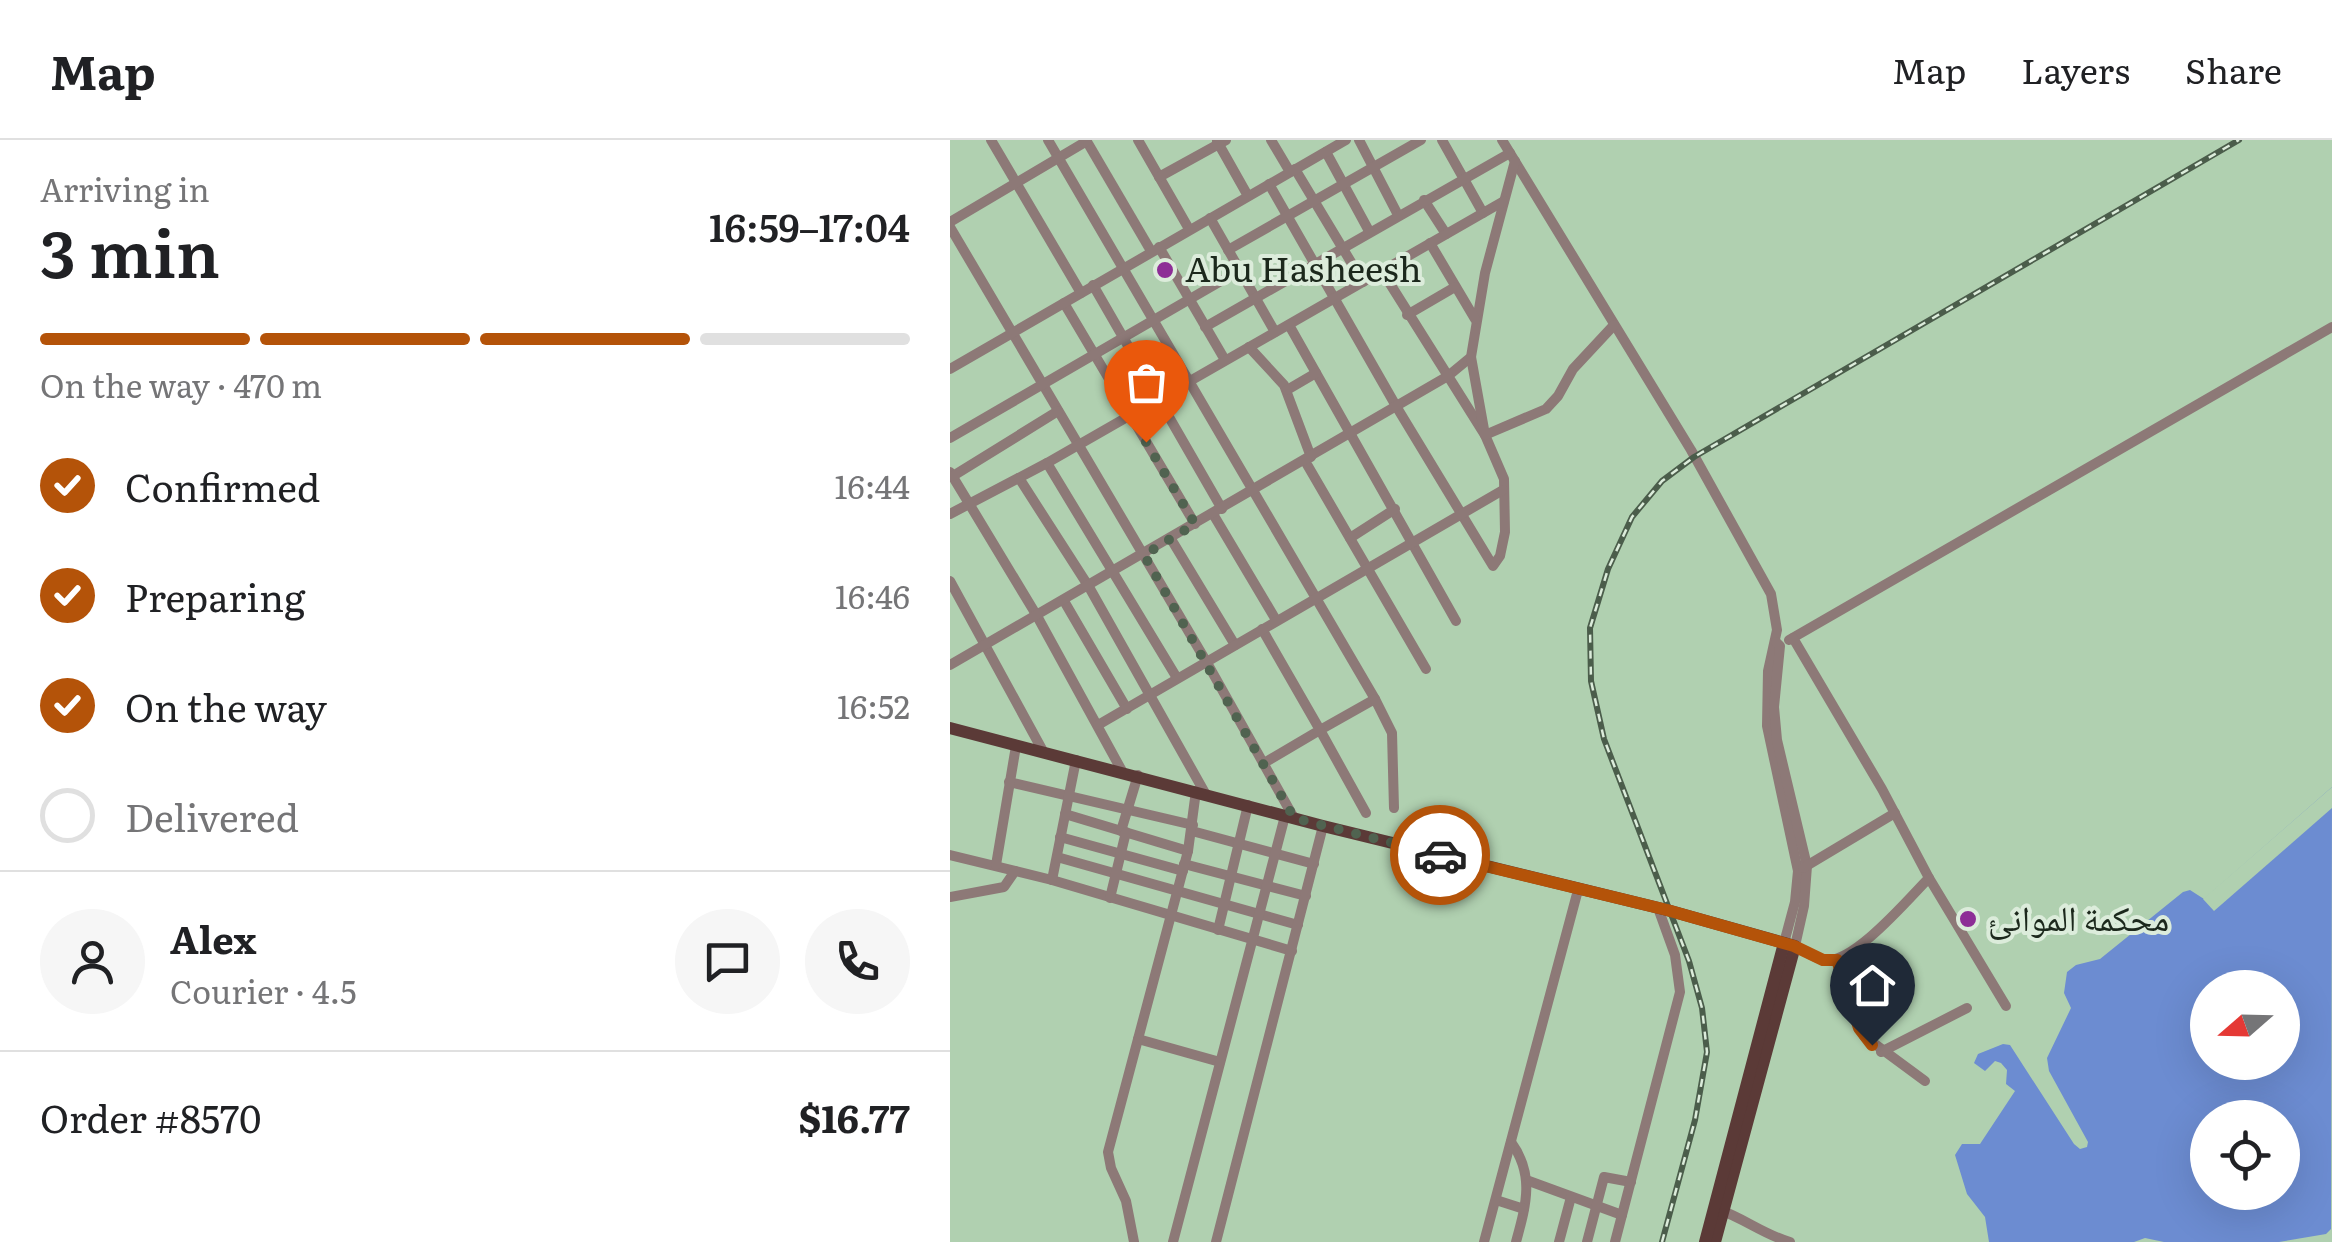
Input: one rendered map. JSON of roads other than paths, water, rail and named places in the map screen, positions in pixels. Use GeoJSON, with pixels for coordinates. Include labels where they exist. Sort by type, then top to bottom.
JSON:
{"type":"FeatureCollection","features":[{"type":"Feature","properties":{"kind":"main road"},"geometry":{"type":"LineString","coordinates":[[950,728],[1323,826],[1658,908],[1789,945],[1719,1209],[1714,1242]]}},
{"type":"Feature","properties":{"kind":"main road"},"geometry":{"type":"LineString","coordinates":[[1706,1242],[1719,1209]]}},
{"type":"Feature","properties":{"kind":"street"},"geometry":{"type":"LineString","coordinates":[[991,140],[1081,293]]}},
{"type":"Feature","properties":{"kind":"street"},"geometry":{"type":"LineString","coordinates":[[1048,140],[1375,699],[1392,733],[1394,808]]}},
{"type":"Feature","properties":{"kind":"street"},"geometry":{"type":"LineString","coordinates":[[1138,140],[1189,230]]}},
{"type":"Feature","properties":{"kind":"street"},"geometry":{"type":"LineString","coordinates":[[1271,140],[1315,201],[1363,282]]}},
{"type":"Feature","properties":{"kind":"street"},"geometry":{"type":"LineString","coordinates":[[950,369],[1346,140]]}},
{"type":"Feature","properties":{"kind":"street"},"geometry":{"type":"LineString","coordinates":[[1359,140],[1398,215]]}},
{"type":"Feature","properties":{"kind":"street"},"geometry":{"type":"LineString","coordinates":[[1228,250],[1421,140]]}},
{"type":"Feature","properties":{"kind":"street"},"geometry":{"type":"LineString","coordinates":[[1442,140],[1483,213]]}},
{"type":"Feature","properties":{"kind":"street"},"geometry":{"type":"LineString","coordinates":[[1502,140],[1727,512],[1771,594],[1778,643],[1768,671],[1767,726],[1803,868],[1789,945],[1823,960],[1837,960],[1880,927],[1929,878]]}},
{"type":"Feature","properties":{"kind":"street"},"geometry":{"type":"LineString","coordinates":[[1173,1242],[1251,939],[1275,853],[1290,817],[1206,661],[950,224],[1087,141],[1224,360]]}},
{"type":"Feature","properties":{"kind":"street"},"geometry":{"type":"LineString","coordinates":[[1159,177],[1220,142],[1248,196]]}},
{"type":"Feature","properties":{"kind":"street"},"geometry":{"type":"LineString","coordinates":[[1330,146],[1369,232]]}},
{"type":"Feature","properties":{"kind":"street"},"geometry":{"type":"LineString","coordinates":[[1206,327],[1424,200],[1512,157]]}},
{"type":"Feature","properties":{"kind":"street"},"geometry":{"type":"LineString","coordinates":[[1485,435],[1471,357],[1475,319],[1512,157]]}},
{"type":"Feature","properties":{"kind":"street"},"geometry":{"type":"LineString","coordinates":[[1269,184],[1396,406],[1494,566],[1505,532],[1504,478],[1485,435],[1382,271]]}},
{"type":"Feature","properties":{"kind":"street"},"geometry":{"type":"LineString","coordinates":[[1424,200],[1446,234]]}},
{"type":"Feature","properties":{"kind":"street"},"geometry":{"type":"LineString","coordinates":[[950,514],[1047,463],[1504,201]]}},
{"type":"Feature","properties":{"kind":"street"},"geometry":{"type":"LineString","coordinates":[[1210,218],[1275,332]]}},
{"type":"Feature","properties":{"kind":"street"},"geometry":{"type":"LineString","coordinates":[[1430,243],[1475,319]]}},
{"type":"Feature","properties":{"kind":"street"},"geometry":{"type":"LineString","coordinates":[[950,438],[1240,270]]}},
{"type":"Feature","properties":{"kind":"street"},"geometry":{"type":"LineString","coordinates":[[1093,285],[1276,620]]}},
{"type":"Feature","properties":{"kind":"street"},"geometry":{"type":"LineString","coordinates":[[1407,315],[1455,287]]}},
{"type":"Feature","properties":{"kind":"street"},"geometry":{"type":"LineString","coordinates":[[1064,303],[1195,524]]}},
{"type":"Feature","properties":{"kind":"street"},"geometry":{"type":"LineString","coordinates":[[1288,325],[1456,621]]}},
{"type":"Feature","properties":{"kind":"street"},"geometry":{"type":"LineString","coordinates":[[1485,435],[1546,409],[1573,368],[1614,325]]}},
{"type":"Feature","properties":{"kind":"street"},"geometry":{"type":"LineString","coordinates":[[1778,643],[2332,327]]}},
{"type":"Feature","properties":{"kind":"street"},"geometry":{"type":"LineString","coordinates":[[1249,346],[1286,390],[1308,459],[1426,669]]}},
{"type":"Feature","properties":{"kind":"street"},"geometry":{"type":"LineString","coordinates":[[950,666],[1350,435],[1448,376],[1471,357]]}},
{"type":"Feature","properties":{"kind":"street"},"geometry":{"type":"LineString","coordinates":[[1286,390],[1316,373]]}},
{"type":"Feature","properties":{"kind":"street"},"geometry":{"type":"LineString","coordinates":[[1058,411],[951,474],[1037,616],[1122,771]]}},
{"type":"Feature","properties":{"kind":"street"},"geometry":{"type":"LineString","coordinates":[[1047,463],[1177,678]]}},
{"type":"Feature","properties":{"kind":"street"},"geometry":{"type":"LineString","coordinates":[[1019,478],[1152,693],[1200,792],[1108,1152],[1126,1201],[1134,1242]]}},
{"type":"Feature","properties":{"kind":"street"},"geometry":{"type":"LineString","coordinates":[[1098,726],[1502,490]]}},
{"type":"Feature","properties":{"kind":"street"},"geometry":{"type":"LineString","coordinates":[[1350,538],[1395,509]]}},
{"type":"Feature","properties":{"kind":"street"},"geometry":{"type":"LineString","coordinates":[[1172,538],[1234,645]]}},
{"type":"Feature","properties":{"kind":"street"},"geometry":{"type":"LineString","coordinates":[[950,581],[1044,753]]}},
{"type":"Feature","properties":{"kind":"street"},"geometry":{"type":"LineString","coordinates":[[1064,601],[1126,709]]}},
{"type":"Feature","properties":{"kind":"street"},"geometry":{"type":"LineString","coordinates":[[1262,628],[1366,813]]}},
{"type":"Feature","properties":{"kind":"street"},"geometry":{"type":"LineString","coordinates":[[1792,638],[2006,1006]]}},
{"type":"Feature","properties":{"kind":"street"},"geometry":{"type":"LineString","coordinates":[[1264,763],[1375,699]]}},
{"type":"Feature","properties":{"kind":"street"},"geometry":{"type":"LineString","coordinates":[[996,865],[1016,746]]}},
{"type":"Feature","properties":{"kind":"street"},"geometry":{"type":"LineString","coordinates":[[1052,880],[1076,760]]}},
{"type":"Feature","properties":{"kind":"street"},"geometry":{"type":"LineString","coordinates":[[1110,898],[1138,775]]}},
{"type":"Feature","properties":{"kind":"street"},"geometry":{"type":"LineString","coordinates":[[1010,782],[1128,809],[1314,864]]}},
{"type":"Feature","properties":{"kind":"street"},"geometry":{"type":"LineString","coordinates":[[1218,930],[1248,805]]}},
{"type":"Feature","properties":{"kind":"street"},"geometry":{"type":"LineString","coordinates":[[1803,868],[1894,813]]}},
{"type":"Feature","properties":{"kind":"street"},"geometry":{"type":"LineString","coordinates":[[1065,814],[1188,851]]}},
{"type":"Feature","properties":{"kind":"street"},"geometry":{"type":"LineString","coordinates":[[1216,1242],[1323,826]]}},
{"type":"Feature","properties":{"kind":"street"},"geometry":{"type":"LineString","coordinates":[[1060,838],[1306,896]]}},
{"type":"Feature","properties":{"kind":"street"},"geometry":{"type":"LineString","coordinates":[[950,855],[1052,880],[1292,951]]}},
{"type":"Feature","properties":{"kind":"street"},"geometry":{"type":"LineString","coordinates":[[1056,857],[1298,925]]}},
{"type":"Feature","properties":{"kind":"street"},"geometry":{"type":"LineString","coordinates":[[950,897],[1004,887],[1015,871]]}},
{"type":"Feature","properties":{"kind":"street"},"geometry":{"type":"LineString","coordinates":[[1484,1242],[1578,890]]}},
{"type":"Feature","properties":{"kind":"street"},"geometry":{"type":"LineString","coordinates":[[1615,1242],[1680,992],[1676,955],[1658,908]]}},
{"type":"Feature","properties":{"kind":"street"},"geometry":{"type":"LineString","coordinates":[[1837,960],[1859,1028],[1881,1052],[1925,1081]]}},
{"type":"Feature","properties":{"kind":"street"},"geometry":{"type":"LineString","coordinates":[[1881,1052],[1967,1008]]}},
{"type":"Feature","properties":{"kind":"street"},"geometry":{"type":"LineString","coordinates":[[1138,1039],[1220,1062]]}},
{"type":"Feature","properties":{"kind":"street"},"geometry":{"type":"LineString","coordinates":[[1511,1142],[1524,1164],[1528,1181],[1516,1242]]}},
{"type":"Feature","properties":{"kind":"street"},"geometry":{"type":"LineString","coordinates":[[1587,1242],[1604,1178],[1630,1182]]}},
{"type":"Feature","properties":{"kind":"street"},"geometry":{"type":"LineString","coordinates":[[1528,1181],[1622,1215]]}},
{"type":"Feature","properties":{"kind":"street"},"geometry":{"type":"LineString","coordinates":[[1558,1242],[1571,1197]]}},
{"type":"Feature","properties":{"kind":"street"},"geometry":{"type":"LineString","coordinates":[[1496,1200],[1524,1210]]}},
{"type":"Feature","properties":{"kind":"street"},"geometry":{"type":"LineString","coordinates":[[1719,1209],[1790,1242]]}},
{"type":"Feature","properties":{"kind":"water"},"geometry":{"type":"Polygon","coordinates":[[[2332,787],[2331,1229],[2326,1234],[2279,1242],[2164,1242],[2145,1238],[2134,1242],[1989,1242],[1985,1217],[1967,1194],[1955,1155],[1962,1144],[1980,1144],[2015,1091],[2006,1084],[2007,1070],[2001,1063],[1995,1061],[1985,1071],[1974,1063],[1978,1054],[2010,1045],[2074,1144],[2080,1149],[2087,1147],[2088,1142],[2049,1071],[2047,1058],[2071,1008],[2064,993],[2067,972],[2076,965],[2100,959],[2190,890],[2204,899],[2332,787]]]}},
{"type":"Feature","properties":{"kind":"railway"},"geometry":{"type":"LineString","coordinates":[[1662,1242],[1695,1120],[1707,1052],[1702,1008],[1689,961],[1604,739],[1591,681],[1590,628],[1608,569],[1632,517],[1662,481],[1694,457],[2239,140]]}},
{"type":"Feature","properties":{"kind":"place","name":"Abu Hasheesh"},"geometry":{"type":"Point","coordinates":[1165,270]}},
{"type":"Feature","properties":{"kind":"place","name":"محكمة الموانئ"},"geometry":{"type":"Point","coordinates":[1968,919]}}]}
